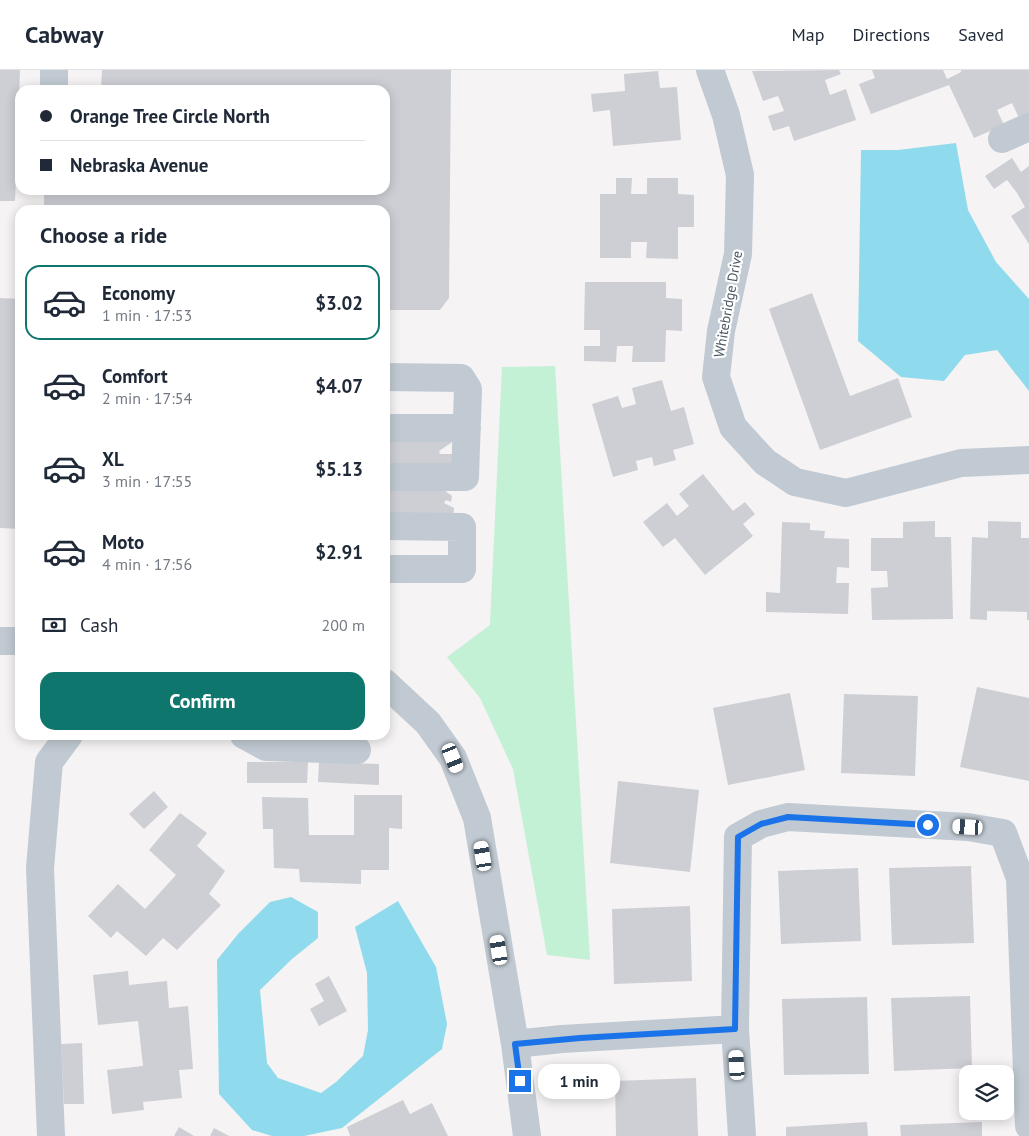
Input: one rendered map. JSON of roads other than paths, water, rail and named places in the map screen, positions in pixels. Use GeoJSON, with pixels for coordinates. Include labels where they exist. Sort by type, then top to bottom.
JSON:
{"type":"FeatureCollection","features":[{"type":"Feature","properties":{"kind":"street"},"geometry":{"type":"LineString","coordinates":[[54,70],[54,85]]}},
{"type":"Feature","properties":{"kind":"street","name":"Whitebridge Drive"},"geometry":{"type":"LineString","coordinates":[[710,70],[726,115],[740,175],[738,254],[721,331],[716,377],[734,427],[765,462],[795,482],[846,493],[960,463],[1029,460]]}},
{"type":"Feature","properties":{"kind":"street"},"geometry":{"type":"LineString","coordinates":[[1002,139],[1029,128]]}},
{"type":"Feature","properties":{"kind":"street"},"geometry":{"type":"LineString","coordinates":[[390,377],[461,378],[468,389],[465,477],[390,477]]}},
{"type":"Feature","properties":{"kind":"street"},"geometry":{"type":"LineString","coordinates":[[390,428],[466,428]]}},
{"type":"Feature","properties":{"kind":"street"},"geometry":{"type":"LineString","coordinates":[[390,526],[462,527],[462,569],[390,569]]}},
{"type":"Feature","properties":{"kind":"street"},"geometry":{"type":"LineString","coordinates":[[0,641],[15,641]]}},
{"type":"Feature","properties":{"kind":"street"},"geometry":{"type":"LineString","coordinates":[[390,688],[428,723],[453,758],[477,818],[515,1044],[527,1136]]}},
{"type":"Feature","properties":{"kind":"street"},"geometry":{"type":"LineString","coordinates":[[51,1136],[40,868],[49,762],[65,740]]}},
{"type":"Feature","properties":{"kind":"street"},"geometry":{"type":"LineString","coordinates":[[253,740],[266,747],[357,750]]}},
{"type":"Feature","properties":{"kind":"street"},"geometry":{"type":"LineString","coordinates":[[742,1136],[735,1029],[738,837],[761,824],[788,817],[968,827],[1003,833],[1020,878],[1029,1126]]}},
{"type":"Feature","properties":{"kind":"street"},"geometry":{"type":"LineString","coordinates":[[515,1044],[580,1038],[735,1029]]}},
{"type":"Feature","properties":{"kind":"water"},"geometry":{"type":"Polygon","coordinates":[[[956,143],[968,210],[996,262],[1029,299],[1029,391],[997,350],[965,355],[944,381],[901,377],[858,341],[861,150],[898,150],[956,143]]]}},
{"type":"Feature","properties":{"kind":"water"},"geometry":{"type":"Polygon","coordinates":[[[291,897],[318,912],[318,938],[292,959],[260,990],[267,1063],[278,1078],[321,1093],[336,1082],[363,1056],[368,1030],[367,973],[355,927],[398,901],[436,967],[447,1024],[442,1049],[342,1128],[304,1136],[272,1136],[252,1130],[219,1094],[217,960],[238,934],[270,902],[291,897]]]}}]}
